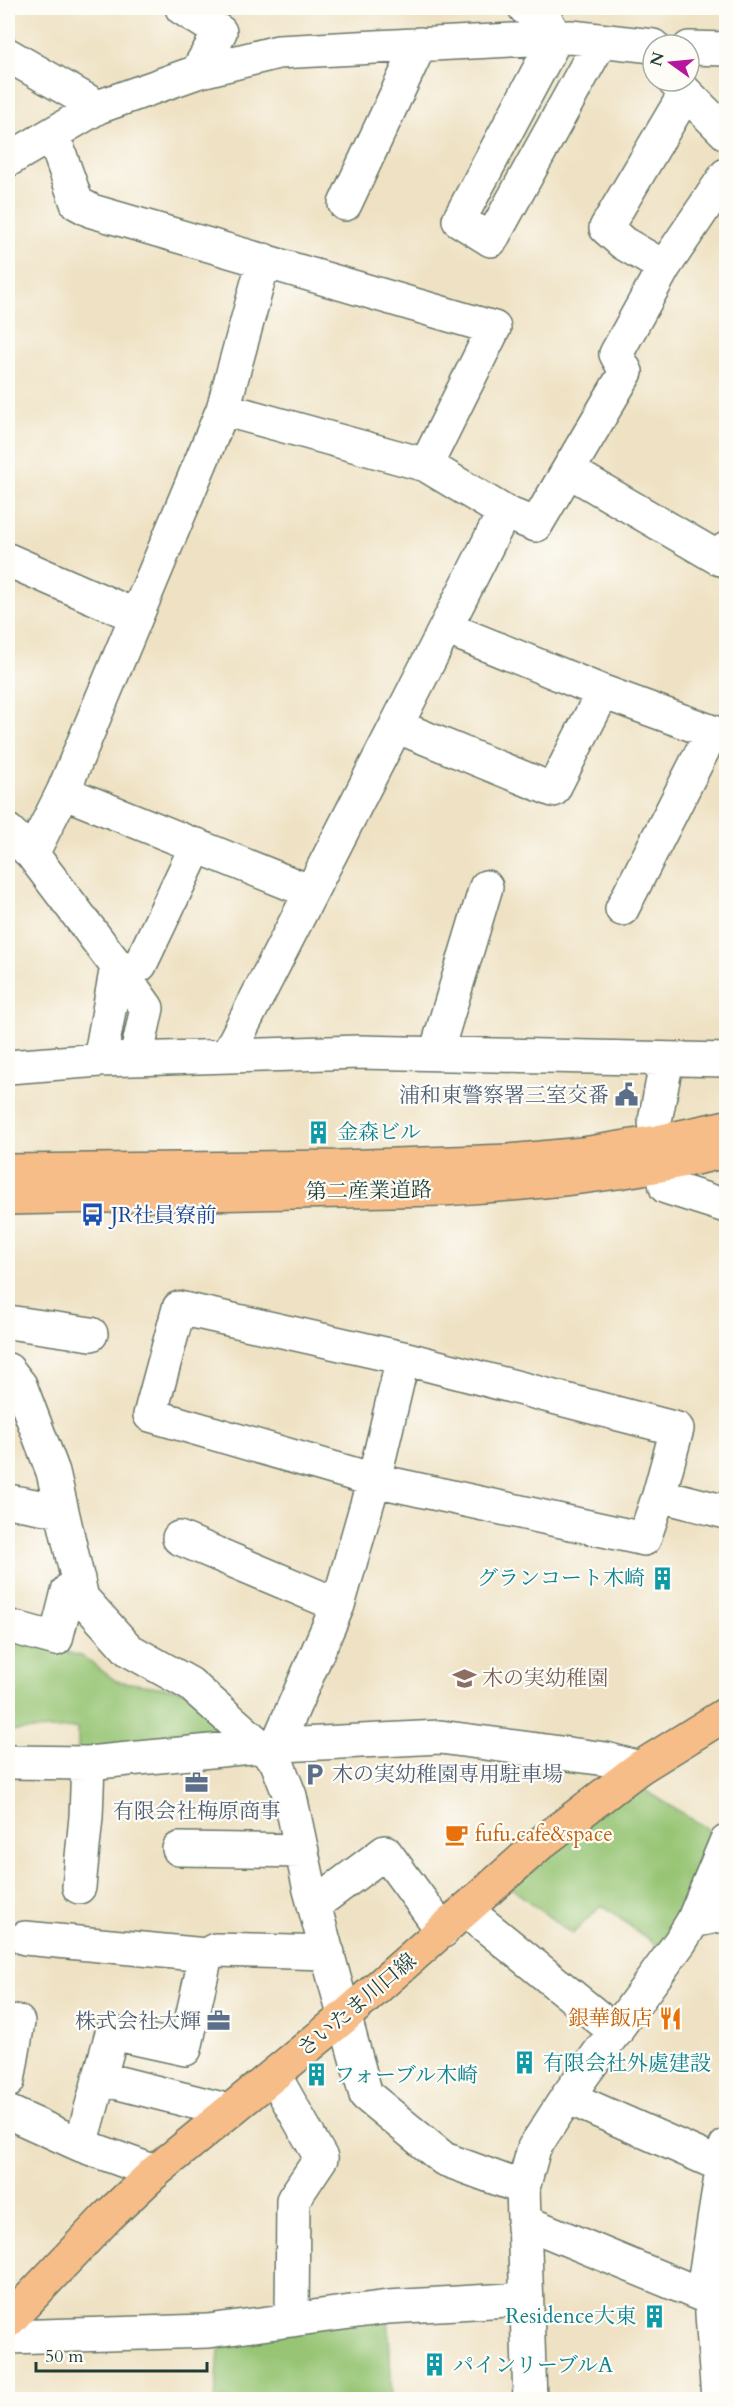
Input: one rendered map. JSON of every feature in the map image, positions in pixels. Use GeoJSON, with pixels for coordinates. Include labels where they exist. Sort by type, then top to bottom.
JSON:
{"type":"FeatureCollection","features":[{"type":"Feature","properties":{"kind":"main road","name":"第二産業道路"},"geometry":{"type":"LineString","coordinates":[[8,1198],[443,1189],[585,1178],[659,1154],[726,1127]]}},
{"type":"Feature","properties":{"kind":"main road","name":"第二産業道路"},"geometry":{"type":"LineString","coordinates":[[8,1171],[443,1165],[583,1154],[726,1151]]}},
{"type":"Feature","properties":{"kind":"main road","name":"さいたま川口線"},"geometry":{"type":"LineString","coordinates":[[8,2321],[107,2217],[155,2172],[343,2018],[541,1843],[639,1768],[726,1714]]}},
{"type":"Feature","properties":{"kind":"street"},"geometry":{"type":"LineString","coordinates":[[182,8],[220,32],[197,72]]}},
{"type":"Feature","properties":{"kind":"street"},"geometry":{"type":"LineString","coordinates":[[528,8],[547,22],[556,38]]}},
{"type":"Feature","properties":{"kind":"street"},"geometry":{"type":"LineString","coordinates":[[8,160],[98,107],[197,72],[278,52],[571,37],[641,47]]}},
{"type":"Feature","properties":{"kind":"street"},"geometry":{"type":"LineString","coordinates":[[556,38],[459,220],[491,240],[595,51],[596,40]]}},
{"type":"Feature","properties":{"kind":"street"},"geometry":{"type":"LineString","coordinates":[[345,204],[420,44]]}},
{"type":"Feature","properties":{"kind":"street"},"geometry":{"type":"LineString","coordinates":[[701,48],[726,49]]}},
{"type":"Feature","properties":{"kind":"street"},"geometry":{"type":"LineString","coordinates":[[8,55],[98,107]]}},
{"type":"Feature","properties":{"kind":"street"},"geometry":{"type":"LineString","coordinates":[[664,267],[623,243],[606,228],[676,93]]}},
{"type":"Feature","properties":{"kind":"street"},"geometry":{"type":"LineString","coordinates":[[684,93],[726,133]]}},
{"type":"Feature","properties":{"kind":"street"},"geometry":{"type":"LineString","coordinates":[[53,135],[77,203],[92,211],[494,328],[426,465]]}},
{"type":"Feature","properties":{"kind":"street"},"geometry":{"type":"LineString","coordinates":[[223,409],[426,465],[504,512],[536,525],[626,372],[616,354],[664,267],[726,175]]}},
{"type":"Feature","properties":{"kind":"street"},"geometry":{"type":"LineString","coordinates":[[32,854],[63,792],[223,409],[264,260]]}},
{"type":"Feature","properties":{"kind":"street"},"geometry":{"type":"LineString","coordinates":[[569,471],[720,559],[726,549]]}},
{"type":"Feature","properties":{"kind":"street"},"geometry":{"type":"LineString","coordinates":[[227,1056],[504,512]]}},
{"type":"Feature","properties":{"kind":"street"},"geometry":{"type":"LineString","coordinates":[[8,560],[136,616]]}},
{"type":"Feature","properties":{"kind":"street"},"geometry":{"type":"LineString","coordinates":[[446,628],[603,692],[719,735],[622,909]]}},
{"type":"Feature","properties":{"kind":"street"},"geometry":{"type":"LineString","coordinates":[[396,726],[553,790],[603,692]]}},
{"type":"Feature","properties":{"kind":"street"},"geometry":{"type":"LineString","coordinates":[[63,792],[311,892]]}},
{"type":"Feature","properties":{"kind":"street"},"geometry":{"type":"LineString","coordinates":[[8,831],[32,854],[147,1008],[136,1059]]}},
{"type":"Feature","properties":{"kind":"street"},"geometry":{"type":"LineString","coordinates":[[121,971],[140,965],[197,845]]}},
{"type":"Feature","properties":{"kind":"street"},"geometry":{"type":"LineString","coordinates":[[436,1053],[486,887]]}},
{"type":"Feature","properties":{"kind":"street"},"geometry":{"type":"LineString","coordinates":[[100,1060],[121,971]]}},
{"type":"Feature","properties":{"kind":"street"},"geometry":{"type":"LineString","coordinates":[[8,1067],[100,1060],[359,1052],[726,1060]]}},
{"type":"Feature","properties":{"kind":"street"},"geometry":{"type":"LineString","coordinates":[[667,1059],[655,1121],[666,1187],[726,1206]]}},
{"type":"Feature","properties":{"kind":"street"},"geometry":{"type":"LineString","coordinates":[[179,1308],[403,1358],[677,1429],[644,1539],[374,1480],[150,1415],[179,1308]]}},
{"type":"Feature","properties":{"kind":"street"},"geometry":{"type":"LineString","coordinates":[[8,1322],[91,1334]]}},
{"type":"Feature","properties":{"kind":"street"},"geometry":{"type":"LineString","coordinates":[[269,1745],[338,1605],[374,1480],[403,1358]]}},
{"type":"Feature","properties":{"kind":"street"},"geometry":{"type":"LineString","coordinates":[[9,1375],[20,1385],[53,1472],[82,1598],[129,1650],[190,1684],[269,1745],[290,1796],[314,1905],[343,2018],[366,2095],[444,2159],[523,2188]]}},
{"type":"Feature","properties":{"kind":"street"},"geometry":{"type":"LineString","coordinates":[[659,1495],[726,1512]]}},
{"type":"Feature","properties":{"kind":"street"},"geometry":{"type":"LineString","coordinates":[[8,1501],[62,1511]]}},
{"type":"Feature","properties":{"kind":"street"},"geometry":{"type":"LineString","coordinates":[[179,1538],[338,1605]]}},
{"type":"Feature","properties":{"kind":"street"},"geometry":{"type":"LineString","coordinates":[[8,1626],[56,1639],[68,1591],[78,1579]]}},
{"type":"Feature","properties":{"kind":"street"},"geometry":{"type":"LineString","coordinates":[[8,1762],[88,1763],[269,1745],[440,1737],[606,1759],[639,1768]]}},
{"type":"Feature","properties":{"kind":"street"},"geometry":{"type":"LineString","coordinates":[[79,1887],[86,1817],[88,1763]]}},
{"type":"Feature","properties":{"kind":"street"},"geometry":{"type":"LineString","coordinates":[[530,2400],[524,2299],[523,2188],[534,2148],[567,2097],[616,2032],[693,1921],[726,1842]]}},
{"type":"Feature","properties":{"kind":"street"},"geometry":{"type":"LineString","coordinates":[[179,1849],[302,1851]]}},
{"type":"Feature","properties":{"kind":"street"},"geometry":{"type":"LineString","coordinates":[[314,1905],[385,1852],[455,1921],[616,2032]]}},
{"type":"Feature","properties":{"kind":"street"},"geometry":{"type":"LineString","coordinates":[[693,1921],[726,1914]]}},
{"type":"Feature","properties":{"kind":"street"},"geometry":{"type":"LineString","coordinates":[[25,1938],[206,1955],[215,1950],[328,1953]]}},
{"type":"Feature","properties":{"kind":"street"},"geometry":{"type":"LineString","coordinates":[[81,2145],[112,2033],[185,2049],[206,1955]]}},
{"type":"Feature","properties":{"kind":"street"},"geometry":{"type":"LineString","coordinates":[[8,2081],[18,2022]]}},
{"type":"Feature","properties":{"kind":"street"},"geometry":{"type":"LineString","coordinates":[[273,2075],[321,2158],[294,2200],[292,2320]]}},
{"type":"Feature","properties":{"kind":"street"},"geometry":{"type":"LineString","coordinates":[[99,2078],[218,2108],[225,2114]]}},
{"type":"Feature","properties":{"kind":"street"},"geometry":{"type":"LineString","coordinates":[[567,2097],[725,2156],[713,2299],[718,2400]]}},
{"type":"Feature","properties":{"kind":"street"},"geometry":{"type":"LineString","coordinates":[[8,2112],[81,2145],[155,2172]]}},
{"type":"Feature","properties":{"kind":"street"},"geometry":{"type":"LineString","coordinates":[[523,2228],[535,2226],[713,2299]]}},
{"type":"Feature","properties":{"kind":"street"},"geometry":{"type":"LineString","coordinates":[[8,2337],[207,2331],[388,2307],[524,2299]]}},
{"type":"Feature","properties":{"kind":"green space"},"geometry":{"type":"Polygon","coordinates":[[[8,1634],[83,1657],[116,1681],[186,1691],[249,1741],[78,1757],[78,1728],[8,1731],[8,1634]]]}},
{"type":"Feature","properties":{"kind":"green space"},"geometry":{"type":"Polygon","coordinates":[[[632,1782],[719,1836],[661,1949],[602,1905],[572,1934],[506,1884],[632,1782]]]}},
{"type":"Feature","properties":{"kind":"green space"},"geometry":{"type":"Polygon","coordinates":[[[388,2312],[392,2399],[215,2400],[220,2340],[388,2312]]]}},
{"type":"Feature","properties":{"kind":"place","name":"浦和東警察署三室交番"},"geometry":{"type":"Point","coordinates":[627,1095]}},
{"type":"Feature","properties":{"kind":"place","name":"金森ビル"},"geometry":{"type":"Point","coordinates":[319,1132]}},
{"type":"Feature","properties":{"kind":"place","name":"JR社員寮前"},"geometry":{"type":"Point","coordinates":[93,1215]}},
{"type":"Feature","properties":{"kind":"place","name":"グランコート木崎"},"geometry":{"type":"Point","coordinates":[663,1578]}},
{"type":"Feature","properties":{"kind":"place","name":"木の実幼稚園"},"geometry":{"type":"Point","coordinates":[464,1678]}},
{"type":"Feature","properties":{"kind":"place","name":"木の実幼稚園専用駐車場"},"geometry":{"type":"Point","coordinates":[314,1774]}},
{"type":"Feature","properties":{"kind":"place","name":"有限会社梅原商事"},"geometry":{"type":"Point","coordinates":[197,1783]}},
{"type":"Feature","properties":{"kind":"place","name":"fufu.cafe&space"},"geometry":{"type":"Point","coordinates":[457,1834]}},
{"type":"Feature","properties":{"kind":"place","name":"銀華飯店"},"geometry":{"type":"Point","coordinates":[670,2018]}},
{"type":"Feature","properties":{"kind":"place","name":"株式会社大輝"},"geometry":{"type":"Point","coordinates":[219,2021]}},
{"type":"Feature","properties":{"kind":"place","name":"有限会社外處建設"},"geometry":{"type":"Point","coordinates":[525,2063]}},
{"type":"Feature","properties":{"kind":"place","name":"フォーブル木崎"},"geometry":{"type":"Point","coordinates":[316,2075]}},
{"type":"Feature","properties":{"kind":"place","name":"Residence大東"},"geometry":{"type":"Point","coordinates":[654,2316]}},
{"type":"Feature","properties":{"kind":"place","name":"パインリーブルA"},"geometry":{"type":"Point","coordinates":[435,2365]}}]}
